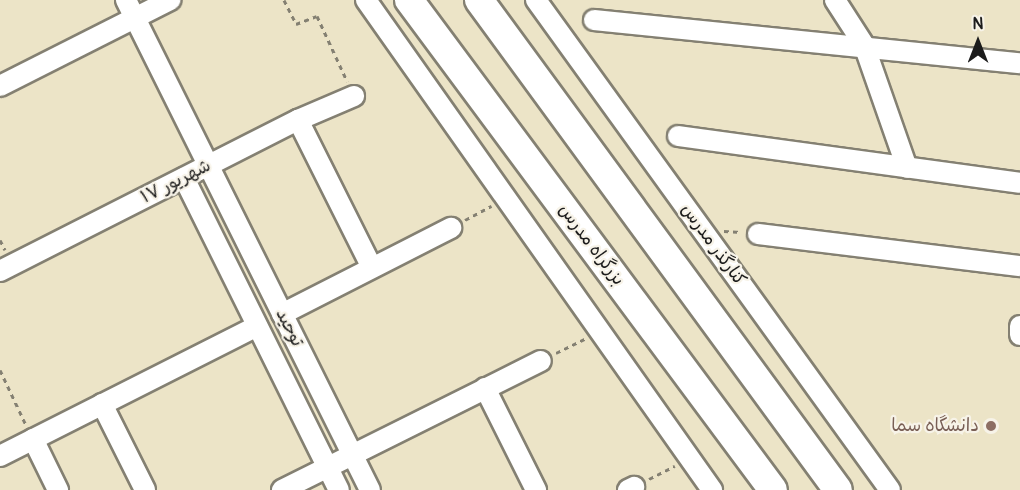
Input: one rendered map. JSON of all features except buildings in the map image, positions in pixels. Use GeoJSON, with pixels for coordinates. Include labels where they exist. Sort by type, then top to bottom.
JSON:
{"type":"FeatureCollection","features":[{"type":"Feature","properties":{"kind":"highway","name":"بزرگراه مدرس"},"geometry":{"type":"LineString","coordinates":[[409,0],[773,490]]}},
{"type":"Feature","properties":{"kind":"highway"},"geometry":{"type":"LineString","coordinates":[[479,0],[838,490]]}},
{"type":"Feature","properties":{"kind":"street","name":"توحید"},"geometry":{"type":"LineString","coordinates":[[126,0],[370,490]]}},
{"type":"Feature","properties":{"kind":"street"},"geometry":{"type":"LineString","coordinates":[[0,86],[170,0]]}},
{"type":"Feature","properties":{"kind":"street"},"geometry":{"type":"LineString","coordinates":[[366,0],[712,490]]}},
{"type":"Feature","properties":{"kind":"street","name":"کنارگذر مدرس"},"geometry":{"type":"LineString","coordinates":[[536,0],[890,490]]}},
{"type":"Feature","properties":{"kind":"street"},"geometry":{"type":"LineString","coordinates":[[835,0],[864,45],[908,168]]}},
{"type":"Feature","properties":{"kind":"street"},"geometry":{"type":"LineString","coordinates":[[594,20],[864,45],[1020,63]]}},
{"type":"Feature","properties":{"kind":"street","name":"۱۷ شهریور"},"geometry":{"type":"LineString","coordinates":[[0,271],[298,120],[354,96]]}},
{"type":"Feature","properties":{"kind":"street"},"geometry":{"type":"LineString","coordinates":[[298,120],[372,268]]}},
{"type":"Feature","properties":{"kind":"street"},"geometry":{"type":"LineString","coordinates":[[678,136],[1020,183]]}},
{"type":"Feature","properties":{"kind":"street","name":"توحید"},"geometry":{"type":"LineString","coordinates":[[184,178],[339,490]]}},
{"type":"Feature","properties":{"kind":"street"},"geometry":{"type":"LineString","coordinates":[[282,314],[451,228]]}},
{"type":"Feature","properties":{"kind":"street"},"geometry":{"type":"LineString","coordinates":[[758,234],[1020,266]]}},
{"type":"Feature","properties":{"kind":"street"},"geometry":{"type":"LineString","coordinates":[[0,456],[257,326]]}},
{"type":"Feature","properties":{"kind":"street"},"geometry":{"type":"LineString","coordinates":[[1020,326],[1020,335]]}},
{"type":"Feature","properties":{"kind":"street"},"geometry":{"type":"LineString","coordinates":[[282,490],[541,361]]}},
{"type":"Feature","properties":{"kind":"street"},"geometry":{"type":"LineString","coordinates":[[485,388],[536,490]]}},
{"type":"Feature","properties":{"kind":"street"},"geometry":{"type":"LineString","coordinates":[[102,404],[146,490]]}},
{"type":"Feature","properties":{"kind":"street"},"geometry":{"type":"LineString","coordinates":[[33,439],[58,490]]}},
{"type":"Feature","properties":{"kind":"path"},"geometry":{"type":"LineString","coordinates":[[284,0],[296,24],[317,16],[354,96]]}},
{"type":"Feature","properties":{"kind":"path"},"geometry":{"type":"LineString","coordinates":[[451,228],[506,198]]}},
{"type":"Feature","properties":{"kind":"path"},"geometry":{"type":"LineString","coordinates":[[701,229],[758,234]]}},
{"type":"Feature","properties":{"kind":"path"},"geometry":{"type":"LineString","coordinates":[[541,361],[600,332]]}},
{"type":"Feature","properties":{"kind":"path"},"geometry":{"type":"LineString","coordinates":[[0,370],[33,439]]}},
{"type":"Feature","properties":{"kind":"path"},"geometry":{"type":"LineString","coordinates":[[631,489],[690,458]]}},
{"type":"Feature","properties":{"kind":"place","name":"دانشگاه سما"},"geometry":{"type":"Point","coordinates":[991,426]}}]}
